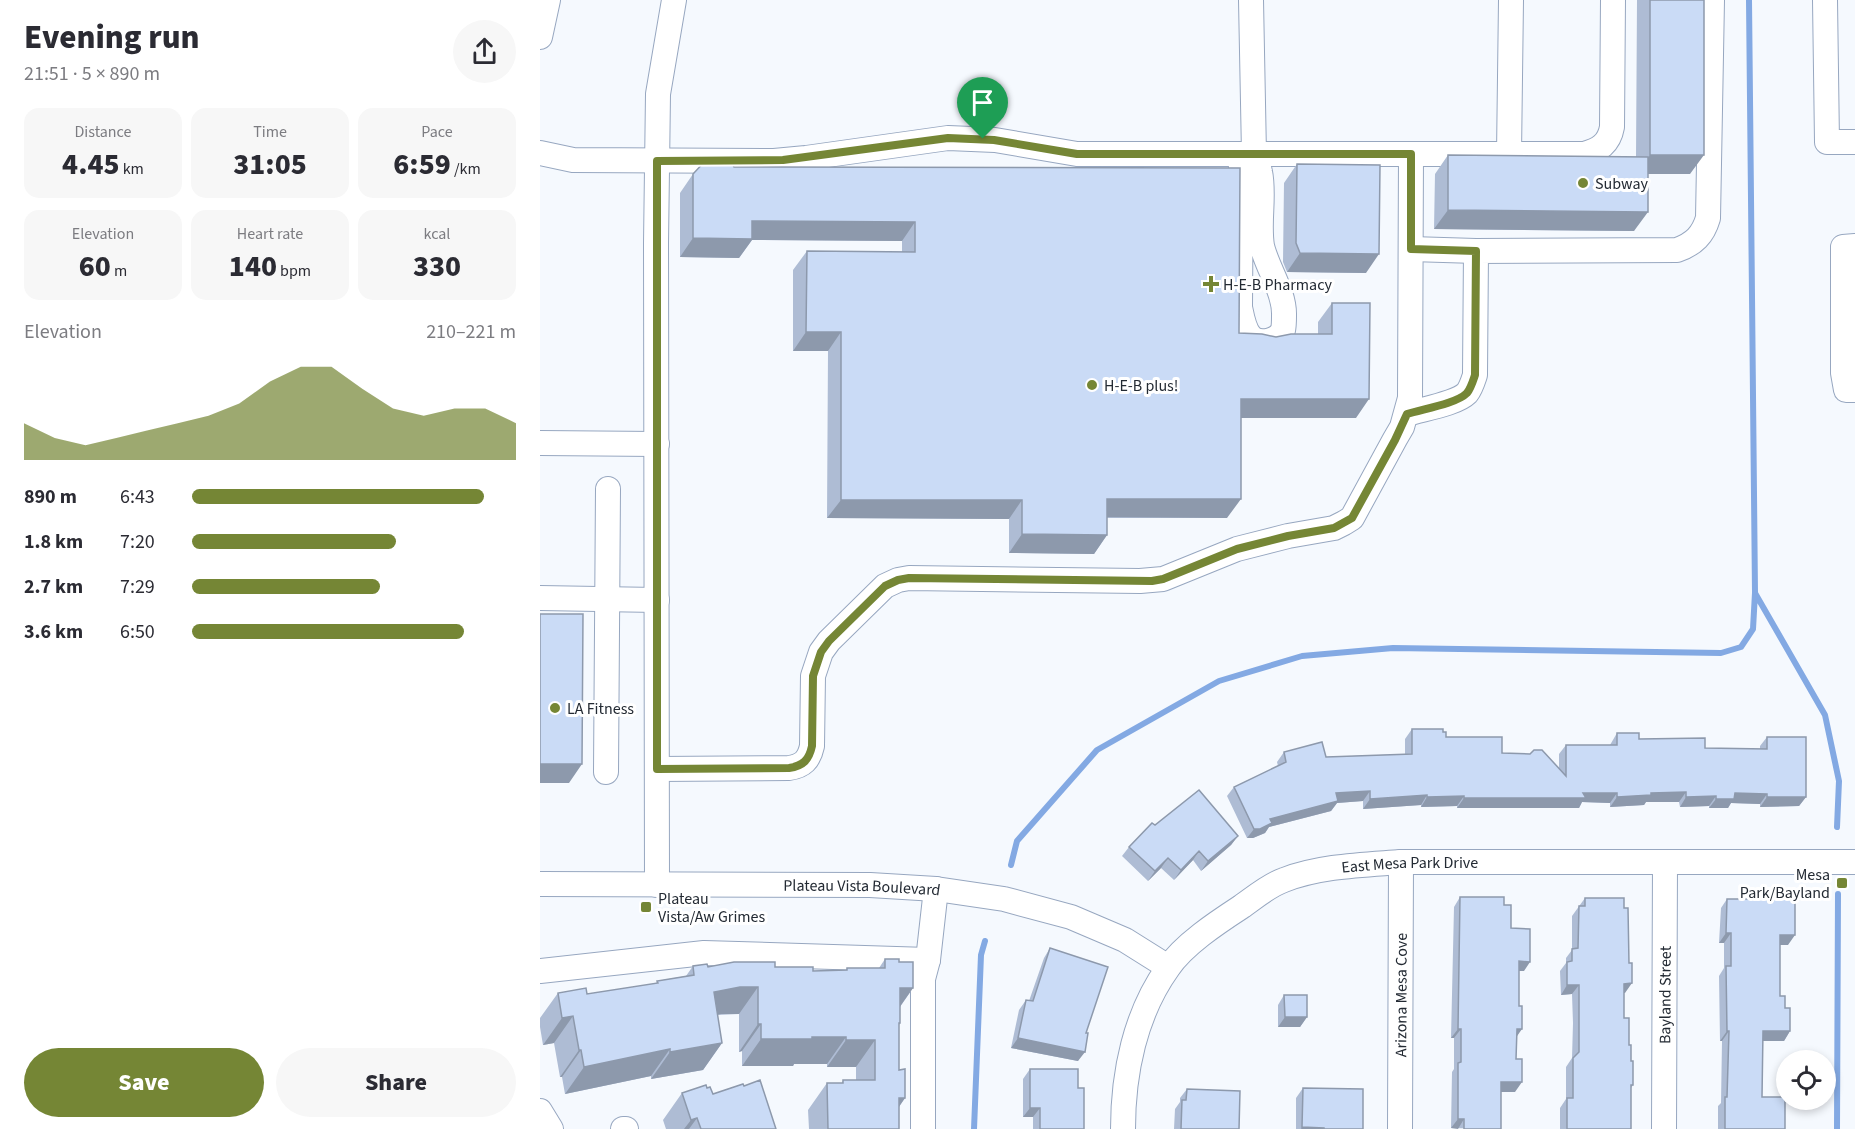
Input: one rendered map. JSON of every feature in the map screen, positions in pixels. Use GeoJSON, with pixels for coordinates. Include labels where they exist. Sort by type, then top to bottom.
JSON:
{"type":"FeatureCollection","features":[{"type":"Feature","properties":{"kind":"street"},"geometry":{"type":"LineString","coordinates":[[540,37],[548,0]]}},
{"type":"Feature","properties":{"kind":"street"},"geometry":{"type":"LineString","coordinates":[[657,885],[658,94],[674,0]]}},
{"type":"Feature","properties":{"kind":"street"},"geometry":{"type":"LineString","coordinates":[[1247,154],[1260,171],[1262,245],[1284,306],[1283,328],[1269,341],[1258,341],[1250,337],[1245,328],[1240,307],[1251,0]]}},
{"type":"Feature","properties":{"kind":"street"},"geometry":{"type":"LineString","coordinates":[[1509,154],[1511,0]]}},
{"type":"Feature","properties":{"kind":"street"},"geometry":{"type":"LineString","coordinates":[[540,153],[573,160],[783,160],[948,138],[994,140],[1077,154],[1584,154],[1600,148],[1610,136],[1612,127],[1613,0]]}},
{"type":"Feature","properties":{"kind":"street"},"geometry":{"type":"LineString","coordinates":[[1411,249],[1677,250],[1689,246],[1699,237],[1708,218],[1712,0]]}},
{"type":"Feature","properties":{"kind":"street"},"geometry":{"type":"LineString","coordinates":[[1825,0],[1827,142],[1855,142]]}},
{"type":"Feature","properties":{"kind":"street"},"geometry":{"type":"LineString","coordinates":[[657,769],[789,768],[798,767],[806,762],[812,746],[813,676],[821,652],[870,599],[885,586],[898,580],[909,578],[1152,581],[1163,579],[1237,549],[1288,536],[1334,528],[1352,518],[1395,440],[1407,414],[1410,398],[1412,382],[1411,154]]}},
{"type":"Feature","properties":{"kind":"street"},"geometry":{"type":"LineString","coordinates":[[1855,246],[1843,247],[1843,373],[1846,390],[1855,390]]}},
{"type":"Feature","properties":{"kind":"street"},"geometry":{"type":"LineString","coordinates":[[1407,414],[1455,400],[1466,394],[1472,385],[1475,375],[1476,251]]}},
{"type":"Feature","properties":{"kind":"street"},"geometry":{"type":"LineString","coordinates":[[540,443],[657,444]]}},
{"type":"Feature","properties":{"kind":"street"},"geometry":{"type":"LineString","coordinates":[[606,772],[608,489]]}},
{"type":"Feature","properties":{"kind":"street"},"geometry":{"type":"LineString","coordinates":[[540,598],[657,600]]}},
{"type":"Feature","properties":{"kind":"street","name":"East Mesa Park Drive"},"geometry":{"type":"LineString","coordinates":[[1123,1129],[1123,1104],[1130,1056],[1147,1003],[1168,967],[1203,934],[1282,880],[1317,871],[1356,865],[1401,862],[1855,862]]}},
{"type":"Feature","properties":{"kind":"street","name":"Arizona Mesa Cove"},"geometry":{"type":"LineString","coordinates":[[1400,1129],[1401,862]]}},
{"type":"Feature","properties":{"kind":"street","name":"Bayland Street"},"geometry":{"type":"LineString","coordinates":[[1664,1129],[1665,863]]}},
{"type":"Feature","properties":{"kind":"street","name":"Plateau Vista Boulevard"},"geometry":{"type":"LineString","coordinates":[[540,884],[870,885],[936,889],[1005,899],[1071,916],[1125,940],[1168,967]]}},
{"type":"Feature","properties":{"kind":"street"},"geometry":{"type":"LineString","coordinates":[[923,1129],[924,979],[936,889]]}},
{"type":"Feature","properties":{"kind":"street"},"geometry":{"type":"LineString","coordinates":[[540,971],[704,953],[928,960]]}},
{"type":"Feature","properties":{"kind":"street"},"geometry":{"type":"LineString","coordinates":[[540,1111],[551,1129]]}},
{"type":"Feature","properties":{"kind":"building"},"geometry":{"type":"Polygon","coordinates":[[[1650,0],[1704,0],[1704,155],[1650,155],[1650,0]]]}},
{"type":"Feature","properties":{"kind":"building"},"geometry":{"type":"Polygon","coordinates":[[[1448,155],[1648,157],[1648,212],[1448,210],[1448,155]]]}},
{"type":"Feature","properties":{"kind":"building","name":"H-E-B plus!"},"geometry":{"type":"Polygon","coordinates":[[[707,159],[731,161],[734,167],[1240,168],[1239,333],[1276,337],[1291,334],[1332,334],[1332,303],[1370,303],[1369,399],[1241,399],[1241,499],[1107,499],[1107,535],[1022,534],[1022,500],[841,500],[841,332],[806,332],[807,251],[915,252],[915,222],[752,221],[752,239],[693,238],[693,174],[707,159]]]}},
{"type":"Feature","properties":{"kind":"building"},"geometry":{"type":"Polygon","coordinates":[[[1297,164],[1380,165],[1379,254],[1300,253],[1296,243],[1297,164]]]}},
{"type":"Feature","properties":{"kind":"building"},"geometry":{"type":"Polygon","coordinates":[[[540,614],[583,614],[582,764],[540,764],[540,614]]]}},
{"type":"Feature","properties":{"kind":"building"},"geometry":{"type":"Polygon","coordinates":[[[1412,729],[1443,729],[1446,737],[1502,737],[1502,753],[1530,754],[1534,750],[1542,750],[1566,776],[1566,745],[1617,745],[1617,733],[1639,733],[1639,739],[1705,738],[1705,748],[1767,749],[1767,737],[1806,737],[1806,797],[1767,797],[1767,794],[1735,793],[1734,799],[1716,799],[1716,796],[1686,797],[1686,792],[1617,797],[1617,793],[1583,793],[1586,798],[1464,798],[1464,796],[1427,797],[1427,795],[1370,799],[1370,791],[1336,793],[1338,801],[1270,819],[1272,823],[1260,829],[1254,829],[1234,787],[1286,762],[1284,752],[1322,742],[1326,757],[1412,754],[1412,729]]]}},
{"type":"Feature","properties":{"kind":"building"},"geometry":{"type":"Polygon","coordinates":[[[1199,790],[1238,836],[1208,861],[1199,851],[1181,870],[1168,858],[1155,871],[1129,847],[1152,823],[1155,825],[1199,790]]]}},
{"type":"Feature","properties":{"kind":"building"},"geometry":{"type":"Polygon","coordinates":[[[1460,897],[1504,897],[1504,905],[1511,905],[1511,928],[1530,929],[1530,962],[1519,961],[1519,1006],[1522,1006],[1522,1029],[1517,1029],[1516,1059],[1522,1059],[1522,1082],[1501,1082],[1501,1129],[1464,1129],[1464,1119],[1458,1119],[1458,1063],[1461,1062],[1461,1029],[1458,1029],[1460,897]]]}},
{"type":"Feature","properties":{"kind":"building"},"geometry":{"type":"Polygon","coordinates":[[[1585,898],[1624,898],[1624,908],[1628,908],[1629,963],[1632,963],[1632,983],[1624,984],[1624,1018],[1629,1018],[1629,1045],[1631,1045],[1631,1061],[1633,1061],[1631,1129],[1567,1129],[1567,1098],[1573,1098],[1573,1058],[1579,1052],[1579,985],[1567,985],[1567,962],[1572,961],[1572,949],[1578,948],[1579,906],[1585,906],[1585,898]]]}},
{"type":"Feature","properties":{"kind":"building"},"geometry":{"type":"Polygon","coordinates":[[[1727,899],[1795,899],[1795,935],[1780,935],[1780,996],[1785,996],[1785,1008],[1790,1008],[1790,1031],[1763,1031],[1762,1097],[1776,1097],[1776,1110],[1785,1110],[1785,1129],[1725,1129],[1729,1031],[1727,1031],[1726,966],[1731,966],[1731,933],[1726,933],[1727,899]]]}},
{"type":"Feature","properties":{"kind":"building"},"geometry":{"type":"Polygon","coordinates":[[[1050,948],[1108,967],[1086,1033],[1088,1033],[1085,1052],[1018,1038],[1026,1000],[1033,1001],[1050,948]]]}},
{"type":"Feature","properties":{"kind":"building"},"geometry":{"type":"Polygon","coordinates":[[[885,959],[913,962],[913,988],[900,988],[899,1070],[905,1069],[905,1098],[899,1098],[899,1129],[828,1129],[827,1083],[843,1083],[843,1080],[875,1080],[875,1040],[846,1040],[846,1037],[761,1039],[761,1024],[758,1024],[758,987],[740,987],[714,992],[722,1043],[670,1052],[670,1049],[584,1067],[573,1016],[562,1018],[558,993],[586,988],[587,994],[658,983],[657,981],[694,975],[693,966],[707,964],[708,967],[734,962],[775,962],[775,967],[813,967],[813,971],[885,968],[885,959]]]}},
{"type":"Feature","properties":{"kind":"building"},"geometry":{"type":"Polygon","coordinates":[[[1284,995],[1307,995],[1307,1017],[1285,1017],[1284,995]]]}},
{"type":"Feature","properties":{"kind":"building"},"geometry":{"type":"Polygon","coordinates":[[[1030,1069],[1078,1069],[1078,1088],[1084,1088],[1084,1129],[1040,1129],[1040,1108],[1030,1108],[1030,1069]]]}},
{"type":"Feature","properties":{"kind":"building"},"geometry":{"type":"Polygon","coordinates":[[[760,1080],[776,1129],[701,1129],[697,1118],[691,1120],[682,1093],[706,1085],[707,1088],[710,1087],[713,1094],[760,1080]]]}},
{"type":"Feature","properties":{"kind":"building"},"geometry":{"type":"Polygon","coordinates":[[[1303,1088],[1363,1089],[1363,1129],[1302,1127],[1303,1088]]]}},
{"type":"Feature","properties":{"kind":"building"},"geometry":{"type":"Polygon","coordinates":[[[1187,1089],[1240,1091],[1239,1129],[1181,1129],[1182,1100],[1186,1100],[1187,1089]]]}},
{"type":"Feature","properties":{"kind":"waterway"},"geometry":{"type":"LineString","coordinates":[[1749,0],[1755,593],[1825,715],[1839,781],[1837,827]]}},
{"type":"Feature","properties":{"kind":"waterway"},"geometry":{"type":"LineString","coordinates":[[1011,865],[1017,841],[1097,750],[1219,681],[1302,656],[1393,648],[1721,653],[1741,647],[1753,629],[1755,593]]}},
{"type":"Feature","properties":{"kind":"waterway"},"geometry":{"type":"LineString","coordinates":[[1837,1129],[1838,894]]}},
{"type":"Feature","properties":{"kind":"waterway"},"geometry":{"type":"LineString","coordinates":[[974,1129],[981,955],[985,941]]}},
{"type":"Feature","properties":{"kind":"place","name":"Subway"},"geometry":{"type":"Point","coordinates":[1583,183]}},
{"type":"Feature","properties":{"kind":"place","name":"H-E-B Pharmacy"},"geometry":{"type":"Point","coordinates":[1211,284]}},
{"type":"Feature","properties":{"kind":"place","name":"H-E-B plus!"},"geometry":{"type":"Point","coordinates":[1092,385]}},
{"type":"Feature","properties":{"kind":"place","name":"LA Fitness"},"geometry":{"type":"Point","coordinates":[555,708]}},
{"type":"Feature","properties":{"kind":"place","name":"Mesa Park/Bayland"},"geometry":{"type":"Point","coordinates":[1842,883]}},
{"type":"Feature","properties":{"kind":"place","name":"Plateau Vista/Aw Grimes"},"geometry":{"type":"Point","coordinates":[646,907]}},
{"type":"Feature","properties":{"kind":"route"},"geometry":{"type":"LineString","coordinates":[[937,139],[983,139],[1077,154],[1411,154],[1411,249],[1476,251],[1475,375],[1472,385],[1466,394],[1455,400],[1407,414],[1352,518],[1334,528],[1260,542],[1163,579],[1152,581],[909,578],[898,580],[885,586],[870,599],[821,652],[813,676],[812,746],[806,762],[798,767],[789,768],[657,769],[657,161],[783,160],[937,139]]}}]}
